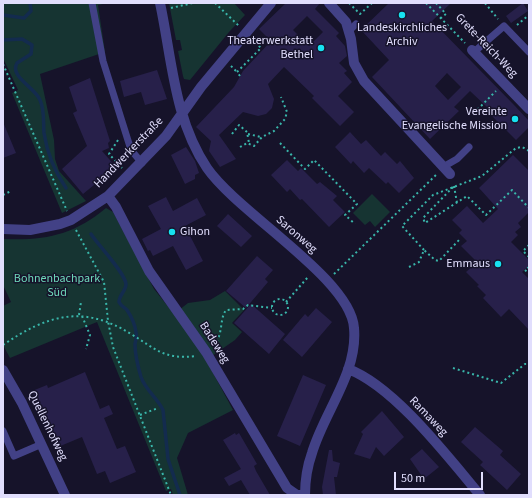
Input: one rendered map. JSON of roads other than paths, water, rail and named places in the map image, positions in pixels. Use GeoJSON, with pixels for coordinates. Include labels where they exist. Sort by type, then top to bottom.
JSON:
{"type":"FeatureCollection","features":[{"type":"Feature","properties":{"kind":"street","name":"Saronweg"},"geometry":{"type":"LineString","coordinates":[[160,3],[181,114],[196,147],[215,178],[241,204],[327,280],[348,307],[352,316],[354,328],[353,350],[348,369],[312,452],[305,480],[305,495]]}},
{"type":"Feature","properties":{"kind":"street","name":"Handwerkerstraße"},"geometry":{"type":"LineString","coordinates":[[3,229],[43,229],[71,220],[108,196],[142,163],[166,136],[181,114],[245,32],[271,3]]}},
{"type":"Feature","properties":{"kind":"street"},"geometry":{"type":"LineString","coordinates":[[329,3],[352,28],[354,62],[364,81],[446,171]]}},
{"type":"Feature","properties":{"kind":"street","name":"Grete-Reich-Weg"},"geometry":{"type":"LineString","coordinates":[[473,51],[529,109]]}},
{"type":"Feature","properties":{"kind":"street","name":"Badeweg"},"geometry":{"type":"LineString","coordinates":[[108,196],[116,206],[153,277],[206,352],[287,488],[297,495],[305,495]]}},
{"type":"Feature","properties":{"kind":"street","name":"Ramaweg"},"geometry":{"type":"LineString","coordinates":[[348,369],[359,373],[375,384],[411,416],[480,495]]}},
{"type":"Feature","properties":{"kind":"street","name":"Quellenhofweg"},"geometry":{"type":"LineString","coordinates":[[3,370],[22,403],[66,495]]}},
{"type":"Feature","properties":{"kind":"lane"},"geometry":{"type":"LineString","coordinates":[[92,3],[100,52],[124,130],[131,150],[142,163]]}},
{"type":"Feature","properties":{"kind":"lane"},"geometry":{"type":"LineString","coordinates":[[473,51],[504,26],[529,52]]}},
{"type":"Feature","properties":{"kind":"lane"},"geometry":{"type":"LineString","coordinates":[[446,171],[469,147]]}},
{"type":"Feature","properties":{"kind":"lane"},"geometry":{"type":"LineString","coordinates":[[3,431],[14,456],[42,444]]}},
{"type":"Feature","properties":{"kind":"waterway"},"geometry":{"type":"LineString","coordinates":[[3,15],[24,18],[31,11],[30,3]]}},
{"type":"Feature","properties":{"kind":"waterway"},"geometry":{"type":"LineString","coordinates":[[3,40],[22,39],[32,45],[31,54],[17,63],[15,68],[19,77],[40,100],[43,108],[44,133],[49,155],[66,188]]}},
{"type":"Feature","properties":{"kind":"waterway"},"geometry":{"type":"LineString","coordinates":[[91,234],[121,273],[126,284],[119,302],[127,310],[135,326],[136,352],[143,382],[163,410],[168,459],[180,495]]}},
{"type":"Feature","properties":{"kind":"place","name":"Landeskirchliches Archiv"},"geometry":{"type":"Point","coordinates":[402,15]}},
{"type":"Feature","properties":{"kind":"place","name":"Theaterwerkstatt Bethel"},"geometry":{"type":"Point","coordinates":[321,48]}},
{"type":"Feature","properties":{"kind":"place","name":"Vereinte Evangelische Mission"},"geometry":{"type":"Point","coordinates":[515,119]}},
{"type":"Feature","properties":{"kind":"place","name":"Gihon"},"geometry":{"type":"Point","coordinates":[172,232]}},
{"type":"Feature","properties":{"kind":"place","name":"Emmaus"},"geometry":{"type":"Point","coordinates":[498,264]}},
{"type":"Feature","properties":{"kind":"park label","name":"Bohnenbachpark Süd"},"geometry":{"type":"Point","coordinates":[57,286]}}]}
